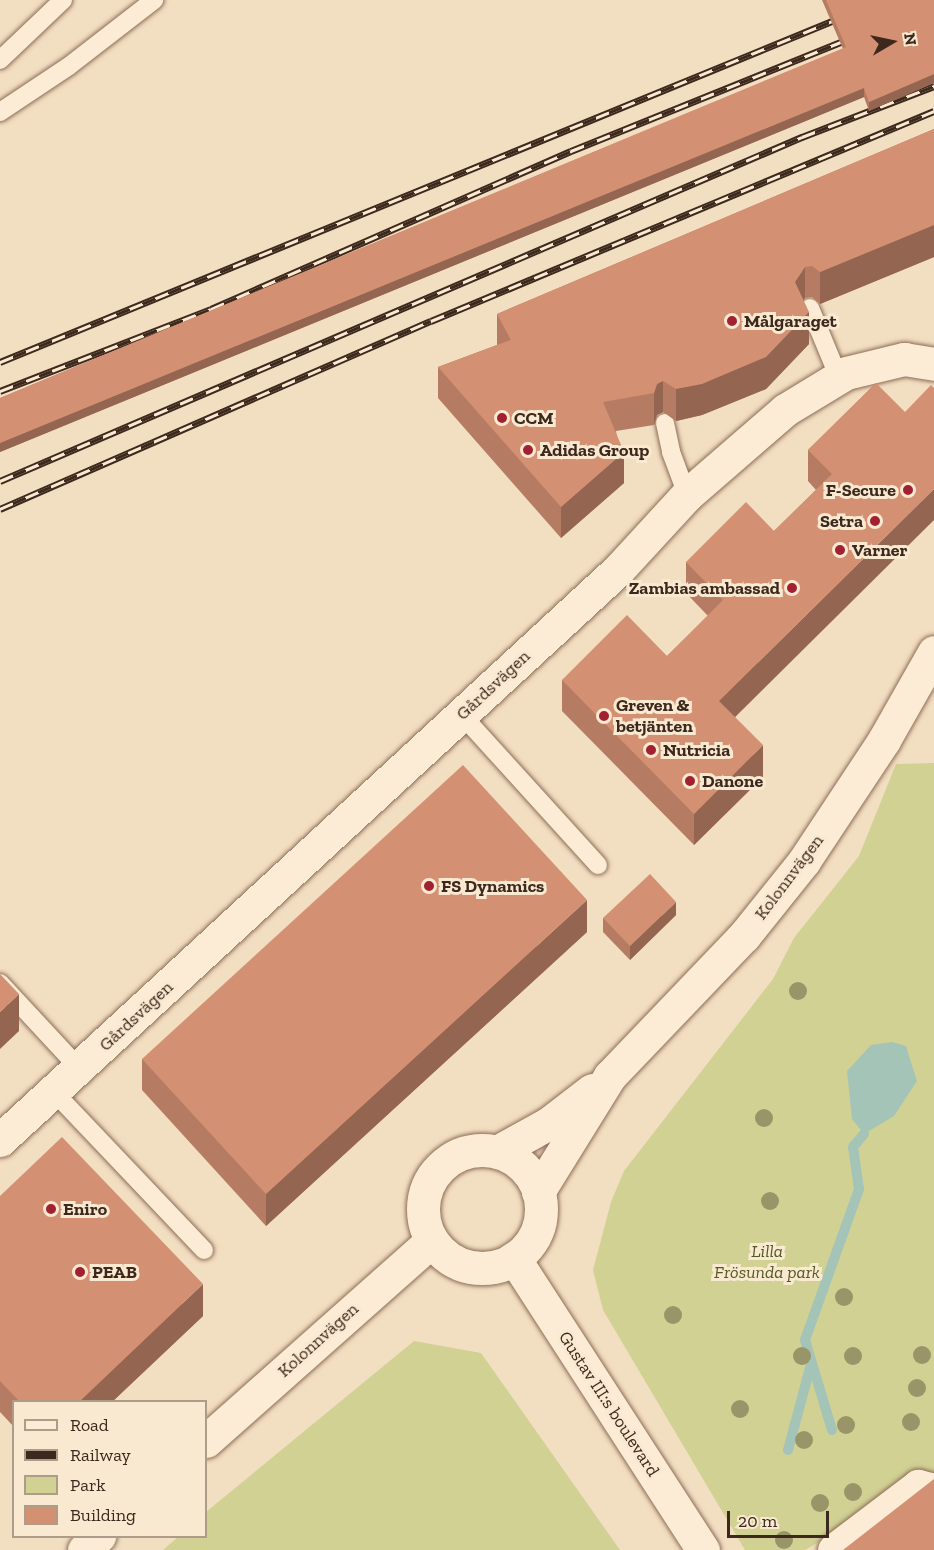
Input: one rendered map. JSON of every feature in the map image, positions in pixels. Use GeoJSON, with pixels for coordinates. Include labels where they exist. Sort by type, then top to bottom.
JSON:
{"type":"FeatureCollection","features":[{"type":"Feature","properties":{"kind":"street","name":"Gårdsvägen"},"geometry":{"type":"LineString","coordinates":[[0,1140],[618,570],[687,495],[785,410],[838,378],[904,359],[934,364]]}},
{"type":"Feature","properties":{"kind":"street","name":"Kolonnvägen"},"geometry":{"type":"LineString","coordinates":[[497,1152],[549,1123],[610,1076],[744,936],[804,861],[884,740],[934,652]]}},
{"type":"Feature","properties":{"kind":"street","name":"Kolonnvägen"},"geometry":{"type":"LineString","coordinates":[[538,1192],[610,1076]]}},
{"type":"Feature","properties":{"kind":"street"},"geometry":{"type":"LineString","coordinates":[[477,1150],[497,1152],[515,1160],[529,1174],[538,1192],[541,1210],[537,1229],[528,1245],[514,1258],[478,1268],[444,1254],[432,1240],[424,1222],[423,1202],[428,1182],[441,1166],[457,1155],[477,1150]]}},
{"type":"Feature","properties":{"kind":"street","name":"Kolonnvägen"},"geometry":{"type":"LineString","coordinates":[[207,1440],[432,1240]]}},
{"type":"Feature","properties":{"kind":"street","name":"Gustav III:s boulevard"},"geometry":{"type":"LineString","coordinates":[[514,1258],[703,1550]]}},
{"type":"Feature","properties":{"kind":"street"},"geometry":{"type":"LineString","coordinates":[[834,1550],[918,1486],[934,1490]]}},
{"type":"Feature","properties":{"kind":"street"},"geometry":{"type":"LineString","coordinates":[[84,1550],[97,1538]]}},
{"type":"Feature","properties":{"kind":"lane"},"geometry":{"type":"LineString","coordinates":[[0,60],[63,0]]}},
{"type":"Feature","properties":{"kind":"lane"},"geometry":{"type":"LineString","coordinates":[[0,112],[69,66],[154,0]]}},
{"type":"Feature","properties":{"kind":"lane"},"geometry":{"type":"LineString","coordinates":[[810,308],[838,378]]}},
{"type":"Feature","properties":{"kind":"lane"},"geometry":{"type":"LineString","coordinates":[[665,423],[671,452],[687,495]]}},
{"type":"Feature","properties":{"kind":"lane"},"geometry":{"type":"LineString","coordinates":[[461,714],[597,865]]}},
{"type":"Feature","properties":{"kind":"lane"},"geometry":{"type":"LineString","coordinates":[[0,983],[80,1068]]}},
{"type":"Feature","properties":{"kind":"lane"},"geometry":{"type":"LineString","coordinates":[[54,1092],[204,1250]]}},
{"type":"Feature","properties":{"kind":"green space","name":"Lilla Frösunda park"},"geometry":{"type":"Polygon","coordinates":[[[934,763],[934,1475],[805,1550],[745,1550],[603,1310],[593,1270],[611,1202],[624,1171],[773,979],[794,938],[859,856],[896,764],[934,763]]]}},
{"type":"Feature","properties":{"kind":"green space"},"geometry":{"type":"Polygon","coordinates":[[[414,1341],[481,1353],[620,1550],[163,1550],[177,1538],[207,1538],[207,1511],[414,1341]]]}},
{"type":"Feature","properties":{"kind":"shaded area"},"geometry":{"type":"Polygon","coordinates":[[[892,1042],[906,1046],[917,1081],[894,1116],[864,1134],[852,1119],[847,1071],[871,1045],[892,1042]]]}},
{"type":"Feature","properties":{"kind":"building"},"geometry":{"type":"Polygon","coordinates":[[[826,0],[934,0],[934,74],[869,102],[864,88],[0,443],[0,398],[846,47],[826,0]]]}},
{"type":"Feature","properties":{"kind":"building"},"geometry":{"type":"Polygon","coordinates":[[[934,129],[934,225],[820,272],[812,266],[805,267],[795,282],[809,312],[766,357],[702,384],[676,389],[663,381],[657,384],[654,393],[603,402],[624,452],[561,507],[438,367],[511,340],[497,314],[934,129]]]}},
{"type":"Feature","properties":{"kind":"building"},"geometry":{"type":"Polygon","coordinates":[[[876,383],[905,412],[931,385],[934,388],[934,489],[719,701],[763,745],[694,814],[562,680],[627,615],[667,656],[723,600],[686,562],[746,502],[774,531],[832,474],[808,450],[876,383]]]}},
{"type":"Feature","properties":{"kind":"building"},"geometry":{"type":"Polygon","coordinates":[[[463,765],[587,900],[266,1194],[142,1059],[463,765]]]}},
{"type":"Feature","properties":{"kind":"building"},"geometry":{"type":"Polygon","coordinates":[[[650,874],[676,902],[630,946],[603,918],[650,874]]]}},
{"type":"Feature","properties":{"kind":"building"},"geometry":{"type":"Polygon","coordinates":[[[0,974],[19,994],[0,1012],[0,974]]]}},
{"type":"Feature","properties":{"kind":"building","name":"PEAB"},"geometry":{"type":"Polygon","coordinates":[[[62,1137],[203,1284],[81,1400],[18,1400],[0,1381],[0,1196],[62,1137]]]}},
{"type":"Feature","properties":{"kind":"building"},"geometry":{"type":"Polygon","coordinates":[[[934,1479],[934,1550],[843,1550],[934,1479]]]}},
{"type":"Feature","properties":{"kind":"waterway"},"geometry":{"type":"LineString","coordinates":[[832,1430],[805,1340],[859,1189],[853,1147],[864,1134]]}},
{"type":"Feature","properties":{"kind":"waterway"},"geometry":{"type":"LineString","coordinates":[[788,1450],[811,1364]]}},
{"type":"Feature","properties":{"kind":"railway"},"geometry":{"type":"LineString","coordinates":[[0,362],[847,15]]}},
{"type":"Feature","properties":{"kind":"railway"},"geometry":{"type":"LineString","coordinates":[[0,391],[211,309],[571,151],[856,36]]}},
{"type":"Feature","properties":{"kind":"railway"},"geometry":{"type":"LineString","coordinates":[[0,481],[802,137],[934,86]]}},
{"type":"Feature","properties":{"kind":"railway"},"geometry":{"type":"LineString","coordinates":[[0,509],[431,321],[934,111]]}},
{"type":"Feature","properties":{"kind":"place","name":"Målgaraget"},"geometry":{"type":"Point","coordinates":[732,321]}},
{"type":"Feature","properties":{"kind":"place","name":"CCM"},"geometry":{"type":"Point","coordinates":[502,418]}},
{"type":"Feature","properties":{"kind":"place","name":"Adidas Group"},"geometry":{"type":"Point","coordinates":[528,450]}},
{"type":"Feature","properties":{"kind":"place","name":"F-Secure"},"geometry":{"type":"Point","coordinates":[908,490]}},
{"type":"Feature","properties":{"kind":"place","name":"Setra"},"geometry":{"type":"Point","coordinates":[875,521]}},
{"type":"Feature","properties":{"kind":"place","name":"Varner"},"geometry":{"type":"Point","coordinates":[840,550]}},
{"type":"Feature","properties":{"kind":"place","name":"Zambias ambassad"},"geometry":{"type":"Point","coordinates":[792,588]}},
{"type":"Feature","properties":{"kind":"place","name":"Greven & betjänten"},"geometry":{"type":"Point","coordinates":[604,716]}},
{"type":"Feature","properties":{"kind":"place","name":"Nutricia"},"geometry":{"type":"Point","coordinates":[651,750]}},
{"type":"Feature","properties":{"kind":"place","name":"Danone"},"geometry":{"type":"Point","coordinates":[690,781]}},
{"type":"Feature","properties":{"kind":"place","name":"FS Dynamics"},"geometry":{"type":"Point","coordinates":[429,886]}},
{"type":"Feature","properties":{"kind":"place","name":"Eniro"},"geometry":{"type":"Point","coordinates":[51,1209]}},
{"type":"Feature","properties":{"kind":"place","name":"PEAB"},"geometry":{"type":"Point","coordinates":[80,1272]}}]}
